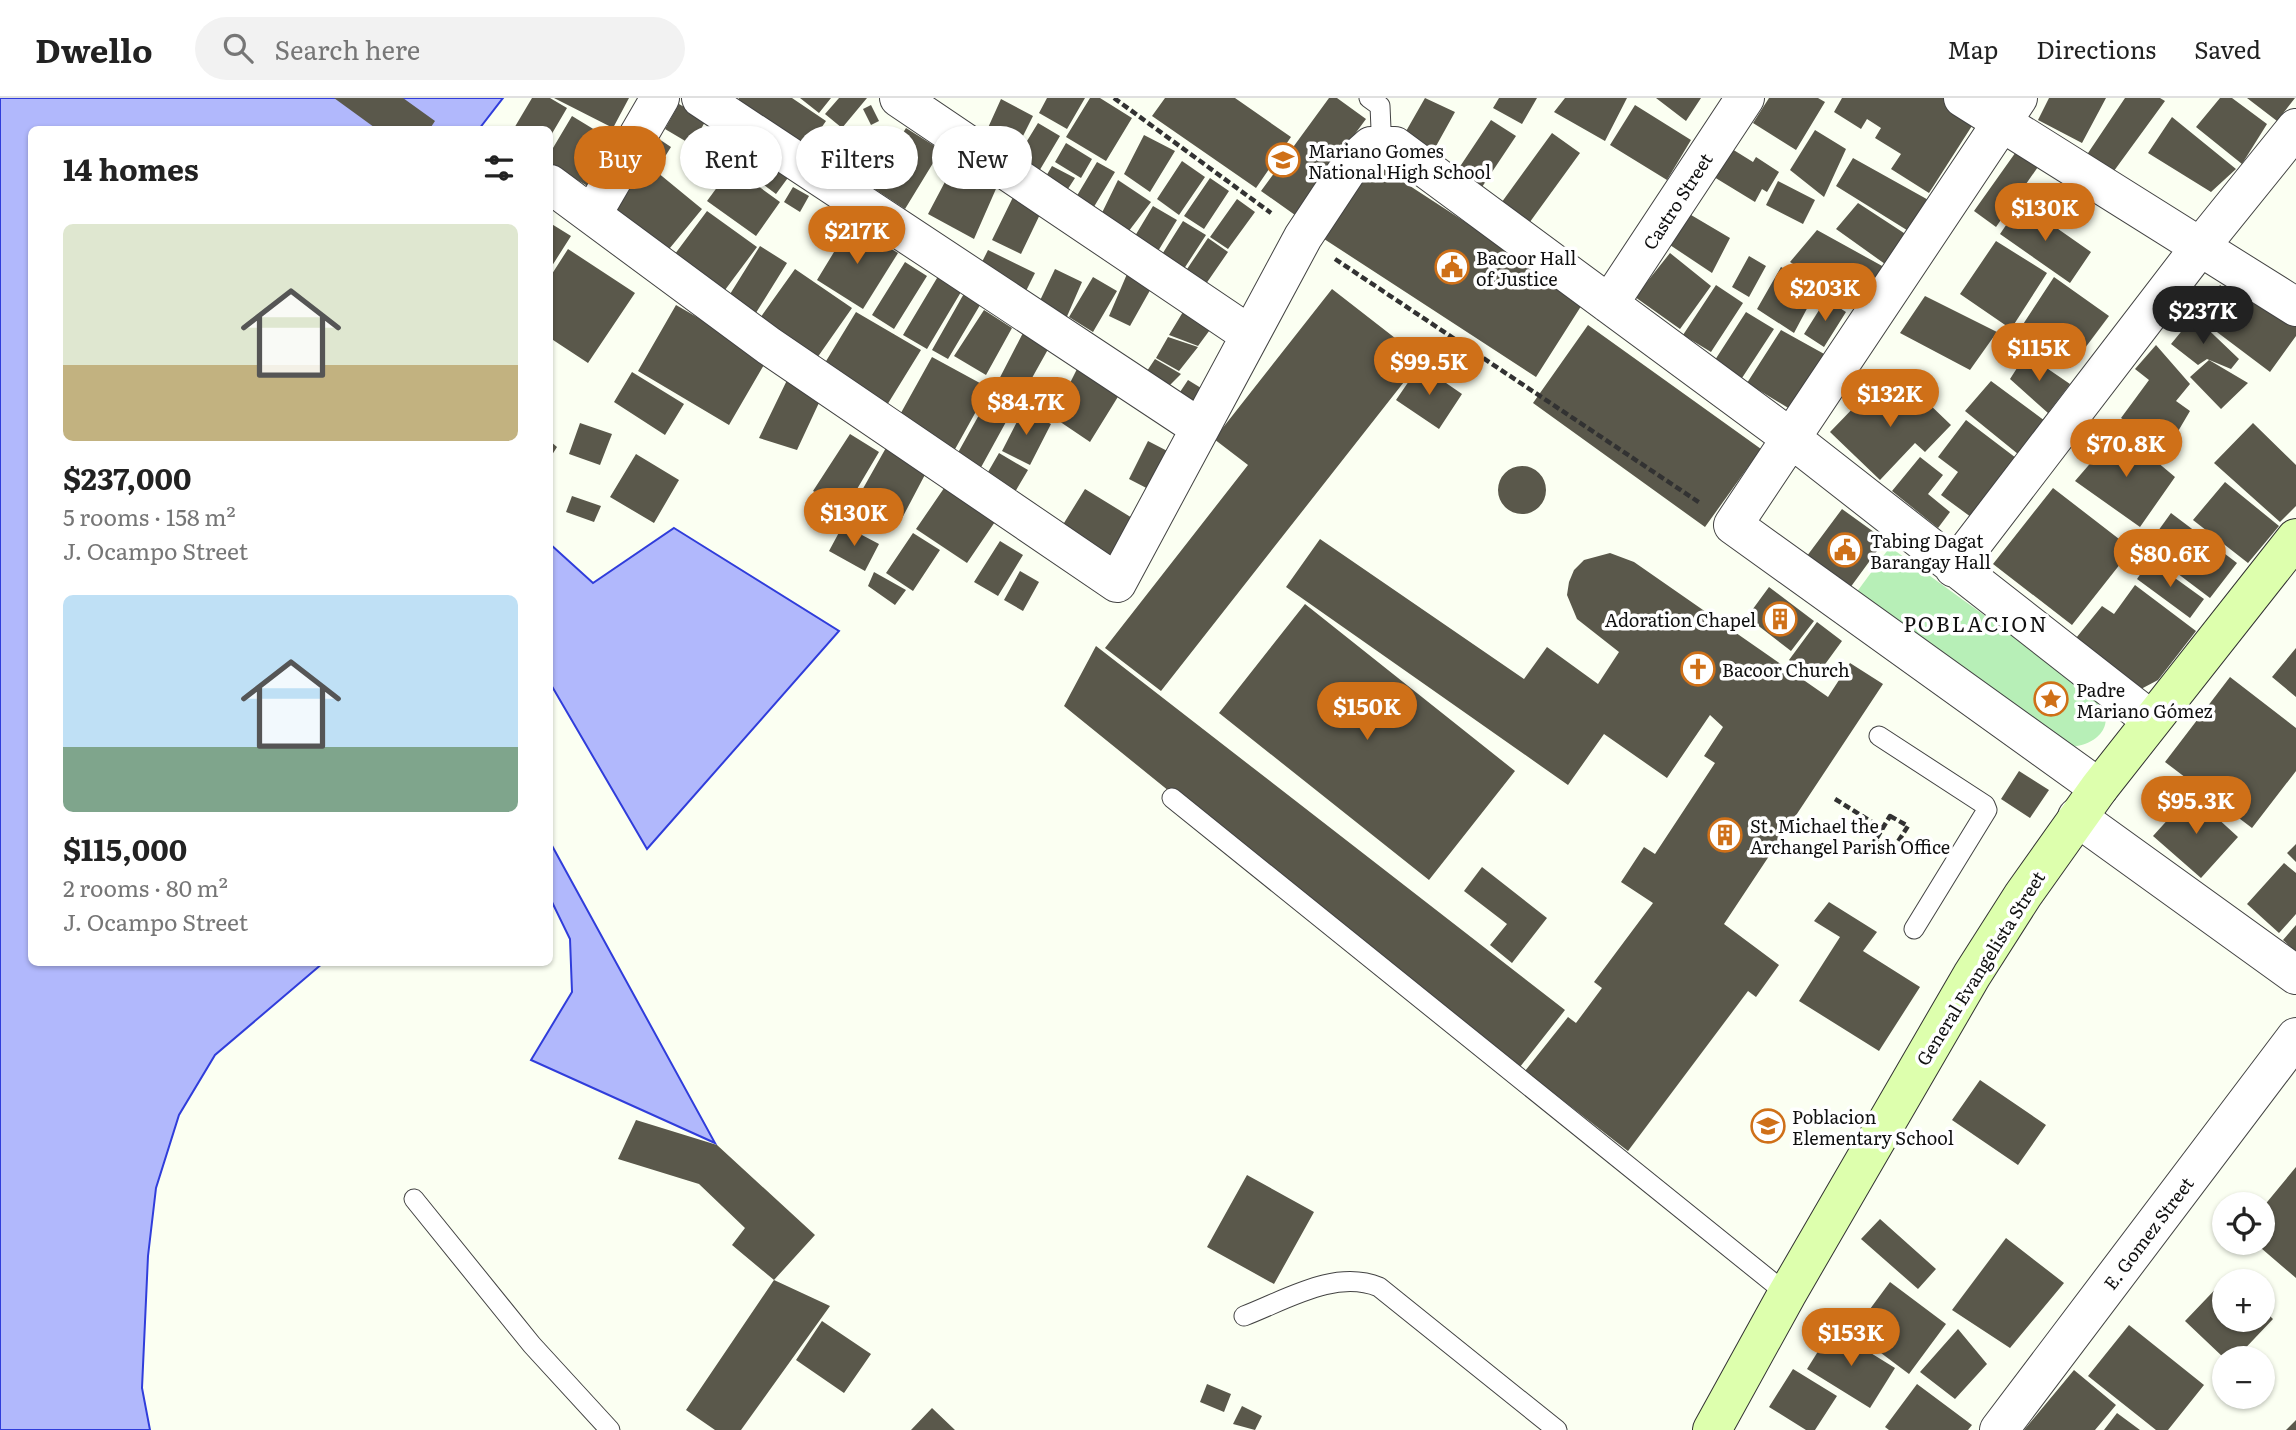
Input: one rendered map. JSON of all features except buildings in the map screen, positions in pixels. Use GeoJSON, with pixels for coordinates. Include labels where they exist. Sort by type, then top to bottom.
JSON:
{"type":"FeatureCollection","features":[{"type":"Feature","properties":{"kind":"main road","name":"General Evangelista Street"},"geometry":{"type":"LineString","coordinates":[[1712,1430],[1787,1294],[1976,968],[2088,803],[2296,538]]}},
{"type":"Feature","properties":{"kind":"street"},"geometry":{"type":"LineString","coordinates":[[592,215],[660,98]]}},
{"type":"Feature","properties":{"kind":"street"},"geometry":{"type":"LineString","coordinates":[[701,98],[1200,428]]}},
{"type":"Feature","properties":{"kind":"street"},"geometry":{"type":"LineString","coordinates":[[899,98],[1250,335]]}},
{"type":"Feature","properties":{"kind":"street","name":"Castro Street"},"geometry":{"type":"LineString","coordinates":[[1609,304],[1745,98]]}},
{"type":"Feature","properties":{"kind":"street"},"geometry":{"type":"LineString","coordinates":[[1963,98],[2010,110],[2200,247],[2296,307]]}},
{"type":"Feature","properties":{"kind":"street"},"geometry":{"type":"LineString","coordinates":[[2010,110],[1733,525],[2088,803],[2296,975]]}},
{"type":"Feature","properties":{"kind":"street"},"geometry":{"type":"LineString","coordinates":[[1954,568],[2200,247],[2296,128]]}},
{"type":"Feature","properties":{"kind":"street"},"geometry":{"type":"LineString","coordinates":[[553,186],[769,346],[1117,583],[1303,237],[1352,163],[1371,146],[1395,146],[1792,439],[2151,720]]}},
{"type":"Feature","properties":{"kind":"street","name":"E. Gomez Street"},"geometry":{"type":"LineString","coordinates":[[1999,1430],[2296,1037]]}},
{"type":"Feature","properties":{"kind":"lane"},"geometry":{"type":"LineString","coordinates":[[1369,98],[1380,106],[1383,121],[1371,146]]}},
{"type":"Feature","properties":{"kind":"lane"},"geometry":{"type":"LineString","coordinates":[[1879,736],[1985,805],[1987,810],[1913,929]]}},
{"type":"Feature","properties":{"kind":"lane"},"geometry":{"type":"LineString","coordinates":[[1172,798],[1787,1294]]}},
{"type":"Feature","properties":{"kind":"lane"},"geometry":{"type":"LineString","coordinates":[[414,1199],[532,1345],[610,1430]]}},
{"type":"Feature","properties":{"kind":"lane"},"geometry":{"type":"LineString","coordinates":[[1244,1316],[1337,1281],[1360,1279],[1379,1287],[1557,1430]]}},
{"type":"Feature","properties":{"kind":"path"},"geometry":{"type":"LineString","coordinates":[[1114,98],[1303,237],[1733,525]]}},
{"type":"Feature","properties":{"kind":"path"},"geometry":{"type":"LineString","coordinates":[[1835,799],[1883,829]]}},
{"type":"Feature","properties":{"kind":"path"},"geometry":{"type":"LineString","coordinates":[[1890,816],[1908,826],[1892,851],[1875,841],[1883,829],[1890,816]]}},
{"type":"Feature","properties":{"kind":"green space"},"geometry":{"type":"Polygon","coordinates":[[[1890,547],[2096,696],[2105,715],[2103,730],[2097,737],[2090,742],[2071,747],[1856,593],[1890,547]]]}},
{"type":"Feature","properties":{"kind":"water"},"geometry":{"type":"Polygon","coordinates":[[[0,98],[503,98],[481,126],[28,126],[28,966],[319,966],[215,1055],[179,1115],[156,1188],[148,1256],[142,1388],[150,1430],[0,1430],[0,98]]]}},
{"type":"Feature","properties":{"kind":"water"},"geometry":{"type":"Polygon","coordinates":[[[674,528],[839,631],[647,849],[553,688],[553,547],[593,583],[674,528]]]}},
{"type":"Feature","properties":{"kind":"water"},"geometry":{"type":"Polygon","coordinates":[[[553,847],[715,1143],[531,1060],[572,992],[570,939],[553,904],[553,847]]]}},
{"type":"Feature","properties":{"kind":"place","name":"Mariano Gomes National High School"},"geometry":{"type":"Point","coordinates":[1283,160]}},
{"type":"Feature","properties":{"kind":"place","name":"Bacoor Hall of Justice"},"geometry":{"type":"Point","coordinates":[1452,267]}},
{"type":"Feature","properties":{"kind":"place","name":"Tabing Dagat Barangay Hall"},"geometry":{"type":"Point","coordinates":[1845,550]}},
{"type":"Feature","properties":{"kind":"place","name":"Adoration Chapel"},"geometry":{"type":"Point","coordinates":[1780,619]}},
{"type":"Feature","properties":{"kind":"place","name":"Bacoor Church"},"geometry":{"type":"Point","coordinates":[1698,669]}},
{"type":"Feature","properties":{"kind":"place","name":"Padre Mariano Gómez"},"geometry":{"type":"Point","coordinates":[2051,699]}},
{"type":"Feature","properties":{"kind":"place","name":"St. Michael the Archangel Parish Office"},"geometry":{"type":"Point","coordinates":[1725,835]}},
{"type":"Feature","properties":{"kind":"place","name":"Poblacion Elementary School"},"geometry":{"type":"Point","coordinates":[1768,1126]}},
{"type":"Feature","properties":{"kind":"district","name":"POBLACION"},"geometry":{"type":"Point","coordinates":[1976,622]}}]}
